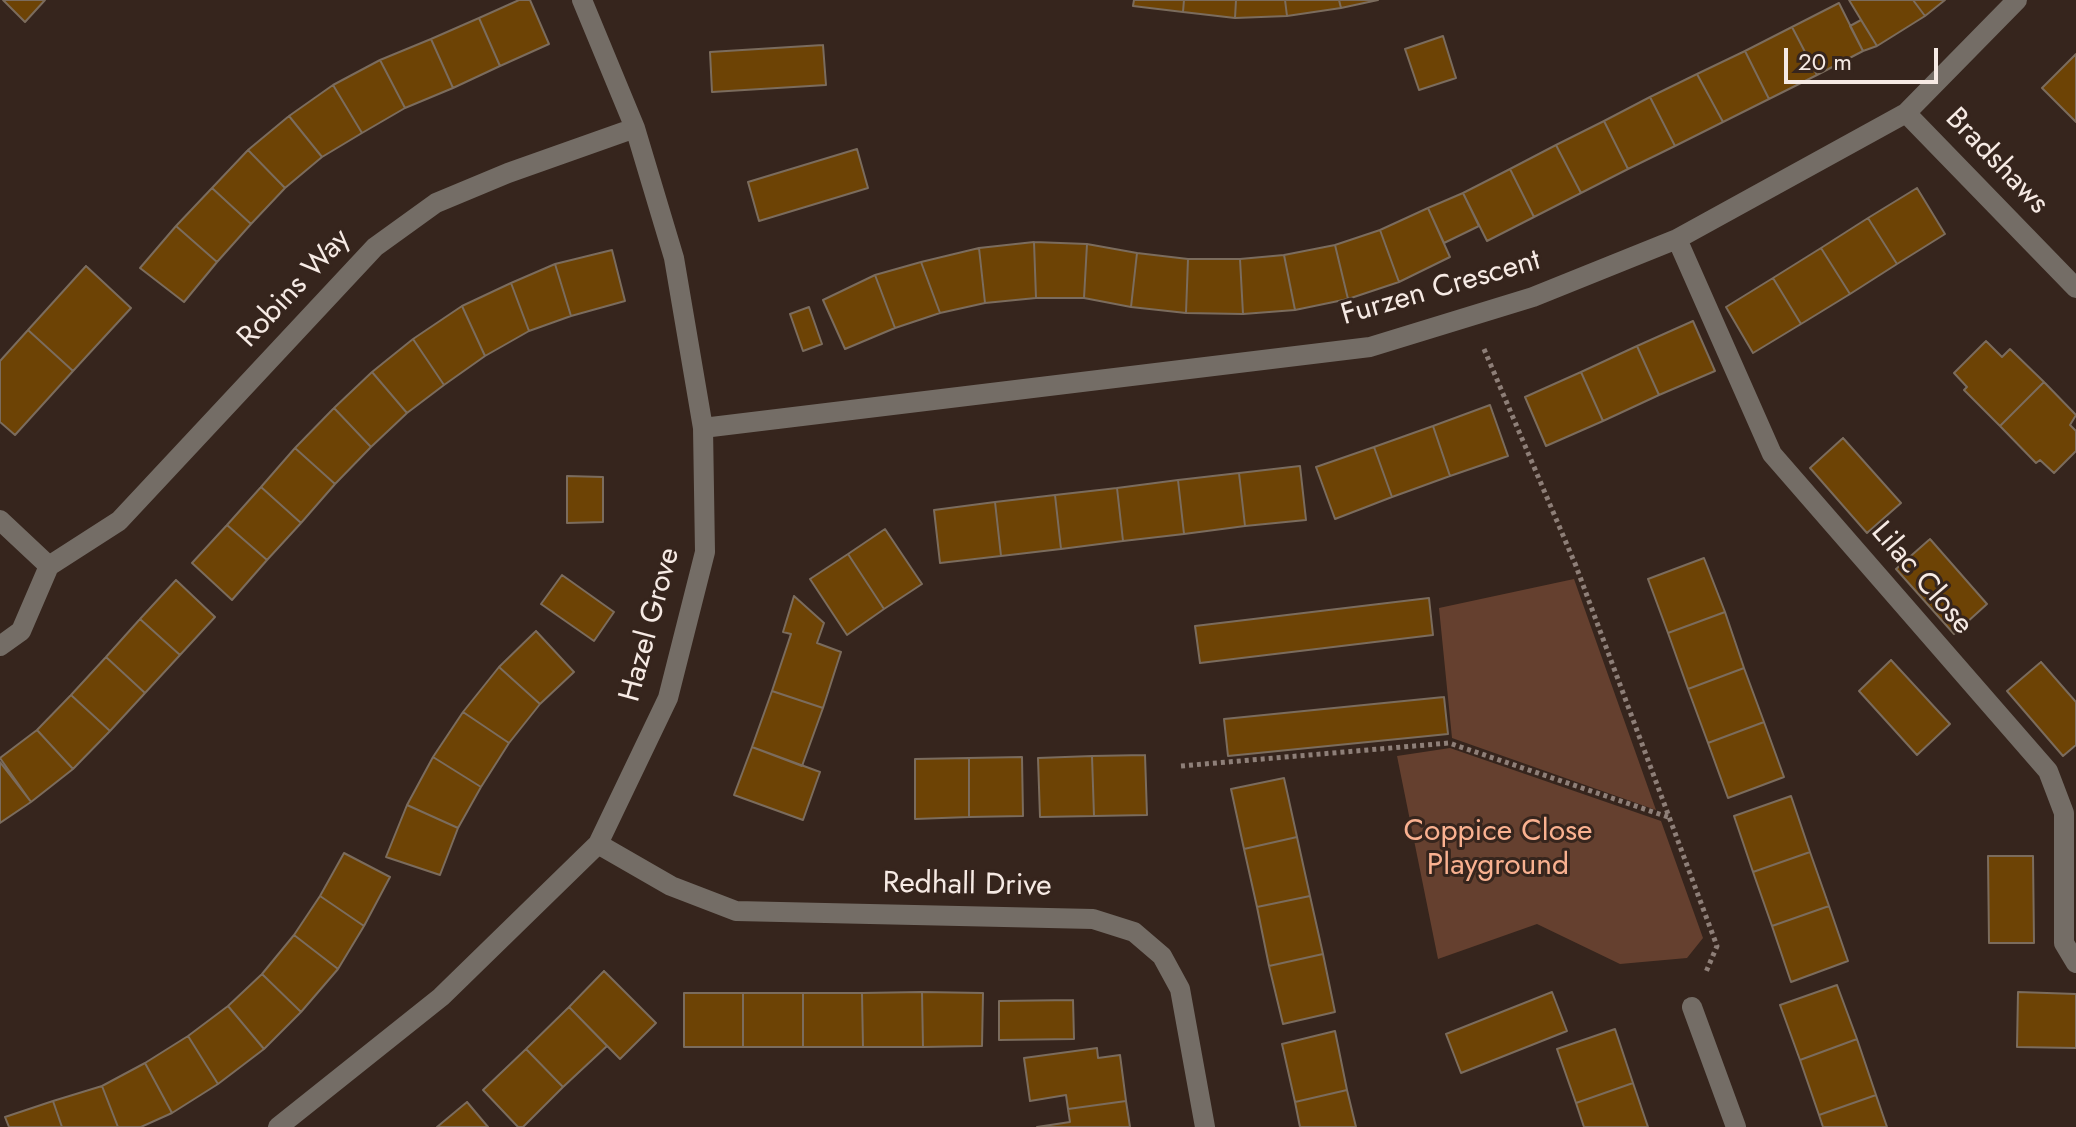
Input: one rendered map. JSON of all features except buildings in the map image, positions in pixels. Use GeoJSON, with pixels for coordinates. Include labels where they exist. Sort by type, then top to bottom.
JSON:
{"type":"FeatureCollection","features":[{"type":"Feature","properties":{"kind":"street","name":"Hazel Grove"},"geometry":{"type":"LineString","coordinates":[[278,1127],[441,997],[598,844],[668,698],[705,552],[703,428],[674,258],[635,128],[582,0]]}},
{"type":"Feature","properties":{"kind":"street","name":"Furzen Crescent"},"geometry":{"type":"LineString","coordinates":[[703,428],[1370,347],[1533,297],[1677,239],[1906,113],[2017,0]]}},
{"type":"Feature","properties":{"kind":"street","name":"Bradshaws"},"geometry":{"type":"LineString","coordinates":[[1906,113],[2076,288]]}},
{"type":"Feature","properties":{"kind":"street","name":"Robins Way"},"geometry":{"type":"LineString","coordinates":[[49,566],[119,521],[375,247],[436,203],[508,173],[635,128]]}},
{"type":"Feature","properties":{"kind":"street","name":"Lilac Close"},"geometry":{"type":"LineString","coordinates":[[1677,239],[1772,454],[2048,771],[2064,813],[2064,943],[2076,963]]}},
{"type":"Feature","properties":{"kind":"street"},"geometry":{"type":"LineString","coordinates":[[0,520],[49,566],[21,631],[0,646]]}},
{"type":"Feature","properties":{"kind":"street","name":"Redhall Drive"},"geometry":{"type":"LineString","coordinates":[[598,844],[671,886],[736,911],[1093,919],[1134,932],[1162,956],[1180,989],[1205,1127]]}},
{"type":"Feature","properties":{"kind":"street"},"geometry":{"type":"LineString","coordinates":[[1692,1007],[1736,1127]]}},
{"type":"Feature","properties":{"kind":"path"},"geometry":{"type":"LineString","coordinates":[[1471,316],[1576,566],[1717,946],[1692,1007]]}},
{"type":"Feature","properties":{"kind":"path"},"geometry":{"type":"LineString","coordinates":[[1181,766],[1449,743],[1669,817]]}},
{"type":"Feature","properties":{"kind":"green space"},"geometry":{"type":"Polygon","coordinates":[[[1574,579],[1656,810],[1452,738],[1439,608],[1574,579]]]}},
{"type":"Feature","properties":{"kind":"green space","name":"Coppice Close Playground"},"geometry":{"type":"Polygon","coordinates":[[[1450,748],[1661,821],[1703,938],[1687,958],[1620,964],[1537,924],[1438,959],[1397,756],[1450,748]]]}}]}
